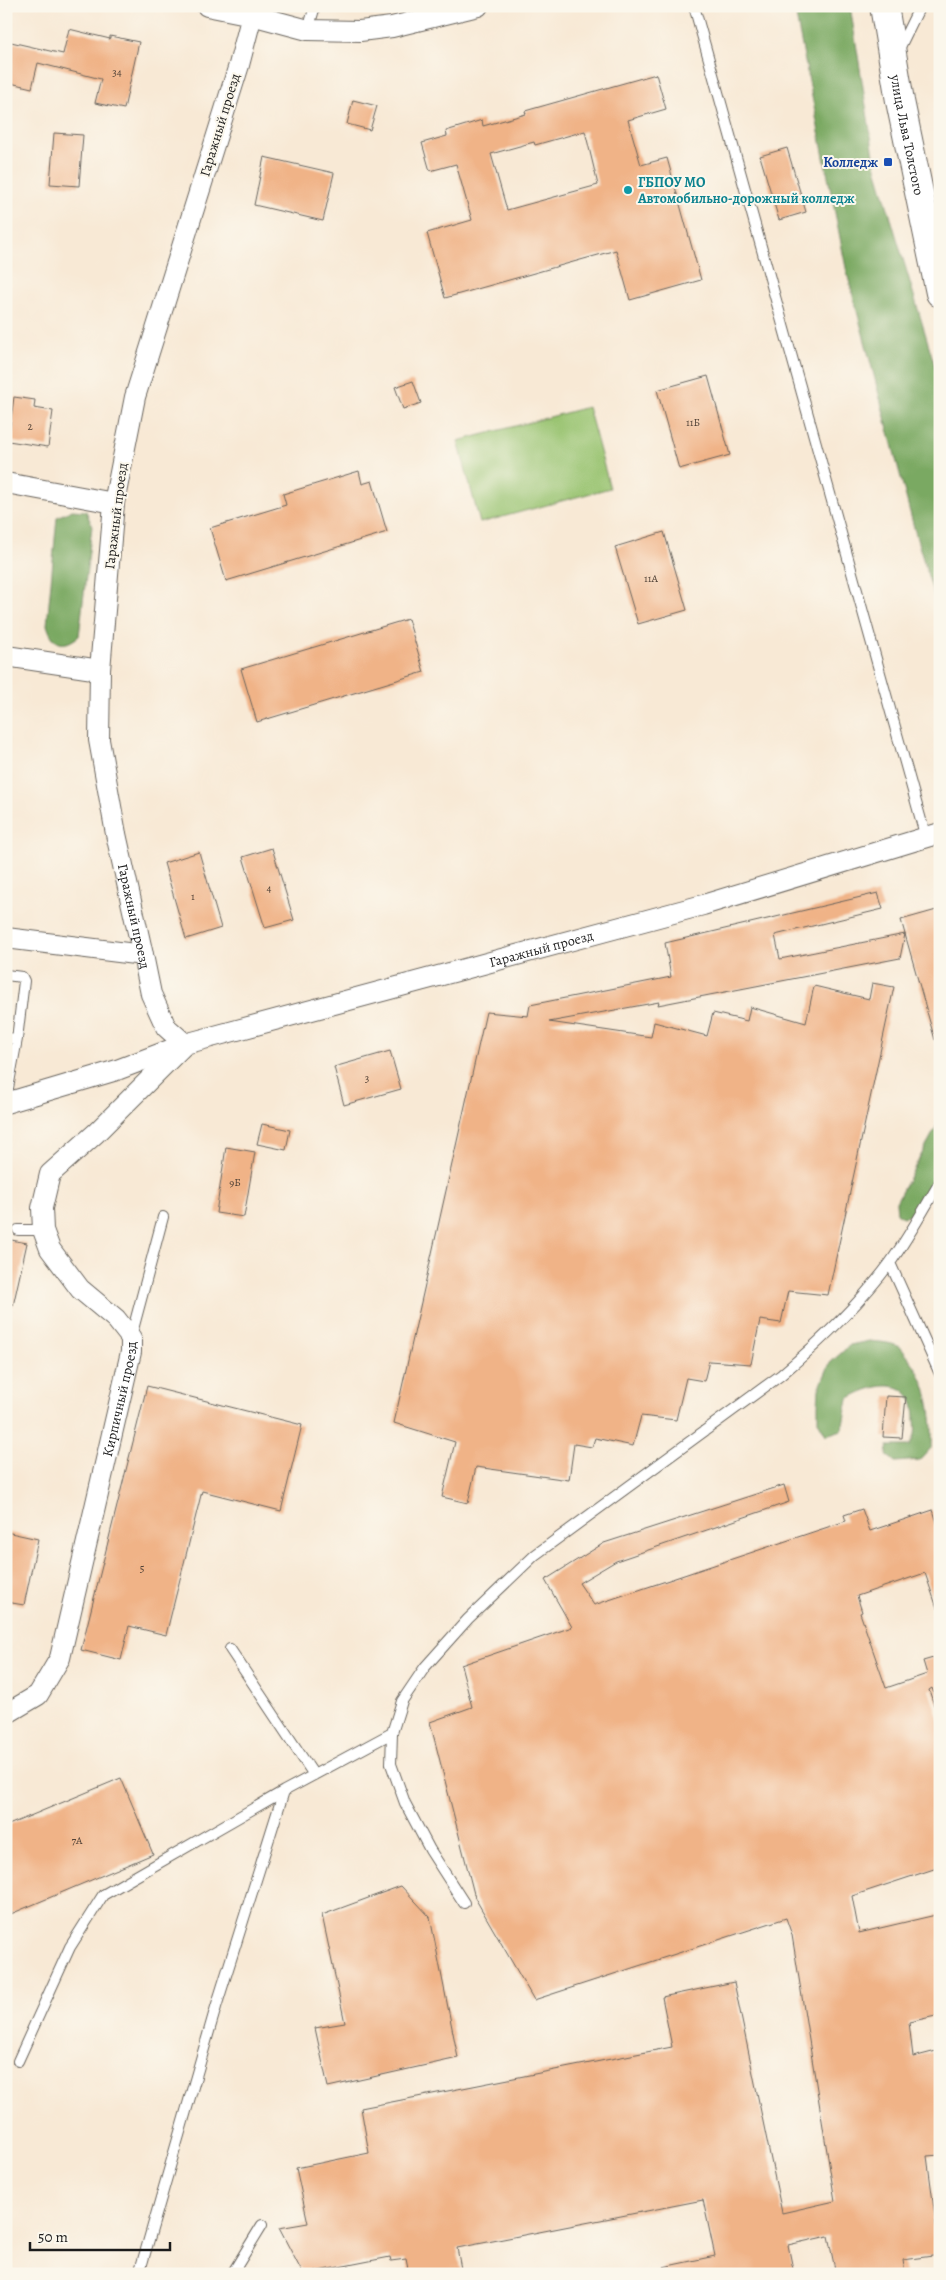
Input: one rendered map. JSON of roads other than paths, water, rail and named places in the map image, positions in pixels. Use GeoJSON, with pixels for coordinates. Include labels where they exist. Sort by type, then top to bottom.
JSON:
{"type":"FeatureCollection","features":[{"type":"Feature","properties":{"kind":"highway","name":"улица Льва Толстого"},"geometry":{"type":"LineString","coordinates":[[884,6],[905,129],[940,293]]}},
{"type":"Feature","properties":{"kind":"street"},"geometry":{"type":"LineString","coordinates":[[208,6],[252,15],[308,30],[360,32],[392,28],[478,6]]}},
{"type":"Feature","properties":{"kind":"street","name":"Гаражный проезд"},"geometry":{"type":"LineString","coordinates":[[252,15],[239,65],[135,396],[114,503],[100,670],[99,740],[116,834],[151,994],[166,1027],[185,1044],[704,905],[933,836]]}},
{"type":"Feature","properties":{"kind":"street"},"geometry":{"type":"LineString","coordinates":[[6,483],[114,503]]}},
{"type":"Feature","properties":{"kind":"street"},"geometry":{"type":"LineString","coordinates":[[6,656],[100,670]]}},
{"type":"Feature","properties":{"kind":"street"},"geometry":{"type":"LineString","coordinates":[[6,938],[142,955]]}},
{"type":"Feature","properties":{"kind":"street"},"geometry":{"type":"LineString","coordinates":[[6,1103],[117,1070],[185,1044]]}},
{"type":"Feature","properties":{"kind":"street","name":"Кирпичный проезд"},"geometry":{"type":"LineString","coordinates":[[6,1714],[38,1694],[60,1658],[131,1352],[131,1338],[116,1319],[80,1290],[50,1249],[44,1230],[42,1208],[50,1174],[110,1119],[185,1044]]}},
{"type":"Feature","properties":{"kind":"lane"},"geometry":{"type":"LineString","coordinates":[[308,30],[315,6]]}},
{"type":"Feature","properties":{"kind":"lane"},"geometry":{"type":"LineString","coordinates":[[694,6],[933,836]]}},
{"type":"Feature","properties":{"kind":"lane"},"geometry":{"type":"LineString","coordinates":[[893,61],[920,6]]}},
{"type":"Feature","properties":{"kind":"lane"},"geometry":{"type":"LineString","coordinates":[[6,975],[22,977],[24,981],[17,1039],[6,1098]]}},
{"type":"Feature","properties":{"kind":"lane"},"geometry":{"type":"LineString","coordinates":[[6,1038],[17,1039]]}},
{"type":"Feature","properties":{"kind":"lane"},"geometry":{"type":"LineString","coordinates":[[464,1903],[452,1880],[430,1850],[405,1803],[391,1764],[392,1734],[402,1702],[425,1667],[468,1619],[535,1555],[781,1375],[818,1344],[858,1302],[890,1263],[940,1182]]}},
{"type":"Feature","properties":{"kind":"lane"},"geometry":{"type":"LineString","coordinates":[[131,1338],[163,1217]]}},
{"type":"Feature","properties":{"kind":"lane"},"geometry":{"type":"LineString","coordinates":[[18,1230],[44,1230]]}},
{"type":"Feature","properties":{"kind":"lane"},"geometry":{"type":"LineString","coordinates":[[890,1263],[940,1374]]}},
{"type":"Feature","properties":{"kind":"lane"},"geometry":{"type":"LineString","coordinates":[[230,1649],[314,1775]]}},
{"type":"Feature","properties":{"kind":"lane"},"geometry":{"type":"LineString","coordinates":[[18,2061],[70,1947],[104,1895],[284,1791],[392,1734]]}},
{"type":"Feature","properties":{"kind":"lane"},"geometry":{"type":"LineString","coordinates":[[138,2274],[216,2007],[284,1791]]}},
{"type":"Feature","properties":{"kind":"lane"},"geometry":{"type":"LineString","coordinates":[[232,2274],[262,2225]]}},
{"type":"Feature","properties":{"kind":"place","name":"Колледж"},"geometry":{"type":"Point","coordinates":[888,162]}},
{"type":"Feature","properties":{"kind":"place","name":"ГБПОУ МО Автомобильно-дорожный колледж"},"geometry":{"type":"Point","coordinates":[628,190]}}]}
